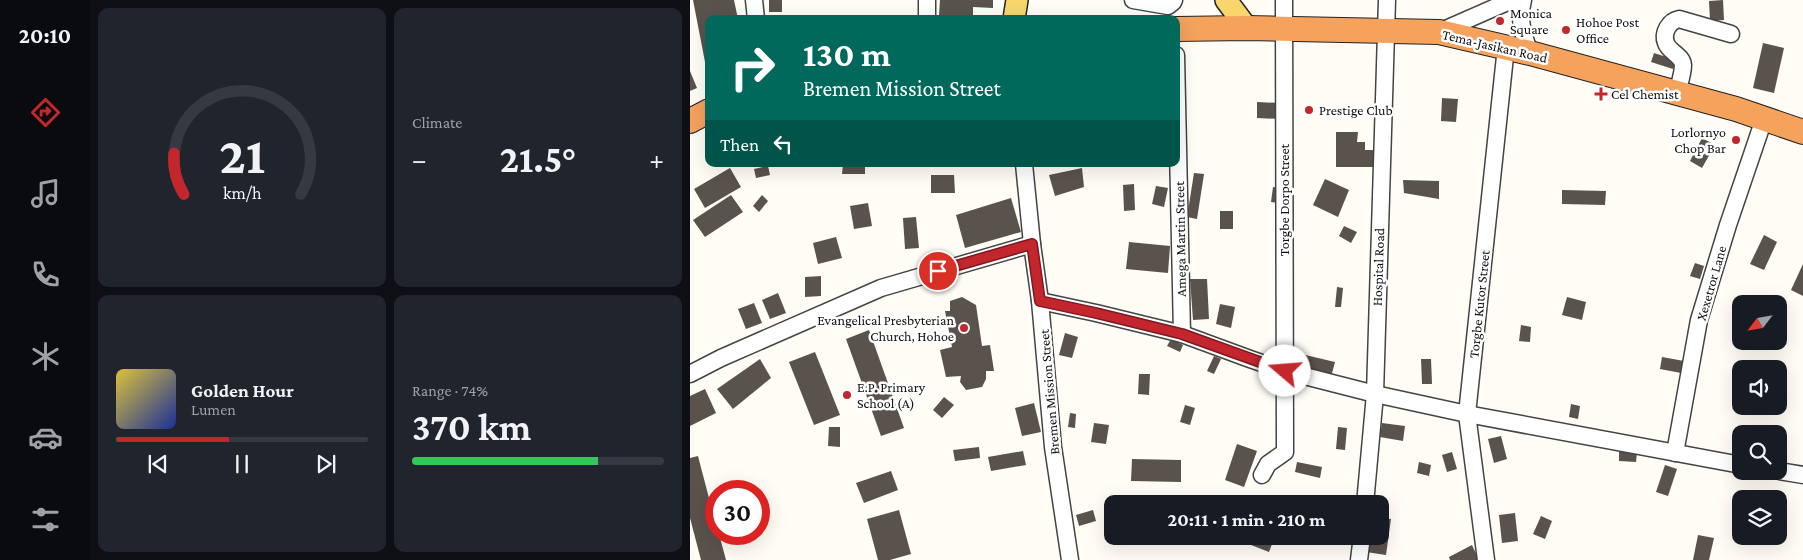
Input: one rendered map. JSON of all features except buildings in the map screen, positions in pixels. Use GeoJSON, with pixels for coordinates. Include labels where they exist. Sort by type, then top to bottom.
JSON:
{"type":"FeatureCollection","features":[{"type":"Feature","properties":{"kind":"highway","name":"Tema-Jasikan Road"},"geometry":{"type":"LineString","coordinates":[[1180,29],[1247,28],[1439,32],[1530,53],[1677,93],[1764,118],[1803,132]]}},
{"type":"Feature","properties":{"kind":"highway"},"geometry":{"type":"LineString","coordinates":[[690,121],[705,113]]}},
{"type":"Feature","properties":{"kind":"main road"},"geometry":{"type":"LineString","coordinates":[[1015,15],[1017,0]]}},
{"type":"Feature","properties":{"kind":"main road"},"geometry":{"type":"LineString","coordinates":[[1226,0],[1247,28]]}},
{"type":"Feature","properties":{"kind":"street"},"geometry":{"type":"LineString","coordinates":[[754,0],[756,15]]}},
{"type":"Feature","properties":{"kind":"street"},"geometry":{"type":"LineString","coordinates":[[927,0],[928,15]]}},
{"type":"Feature","properties":{"kind":"street"},"geometry":{"type":"LineString","coordinates":[[1133,0],[1168,6],[1174,0]]}},
{"type":"Feature","properties":{"kind":"street","name":"Torgbe Dorpo Street"},"geometry":{"type":"LineString","coordinates":[[1262,475],[1268,464],[1285,452],[1284,0]]}},
{"type":"Feature","properties":{"kind":"street","name":"Hospital Road"},"geometry":{"type":"LineString","coordinates":[[1366,495],[1374,394],[1387,0]]}},
{"type":"Feature","properties":{"kind":"street"},"geometry":{"type":"LineString","coordinates":[[1439,32],[1511,0]]}},
{"type":"Feature","properties":{"kind":"street"},"geometry":{"type":"LineString","coordinates":[[1523,0],[1520,22],[1522,34],[1530,53]]}},
{"type":"Feature","properties":{"kind":"street"},"geometry":{"type":"LineString","coordinates":[[1677,93],[1683,65],[1681,59],[1667,46],[1665,41],[1668,25],[1672,20],[1679,19],[1732,34]]}},
{"type":"Feature","properties":{"kind":"street","name":"Torgbe Kutor Street"},"geometry":{"type":"LineString","coordinates":[[1486,560],[1467,414],[1506,47]]}},
{"type":"Feature","properties":{"kind":"street","name":"Xexetror Lane"},"geometry":{"type":"LineString","coordinates":[[1675,453],[1700,320],[1728,225],[1764,118]]}},
{"type":"Feature","properties":{"kind":"street","name":"Bremen Mission Street"},"geometry":{"type":"LineString","coordinates":[[1024,167],[1040,301],[1053,447],[1070,560]]}},
{"type":"Feature","properties":{"kind":"street","name":"Amega Martin Street"},"geometry":{"type":"LineString","coordinates":[[1178,167],[1182,334]]}},
{"type":"Feature","properties":{"kind":"street"},"geometry":{"type":"LineString","coordinates":[[690,374],[721,358],[881,288],[1032,244]]}},
{"type":"Feature","properties":{"kind":"street"},"geometry":{"type":"LineString","coordinates":[[1040,301],[1182,334],[1285,371],[1374,394],[1467,414],[1732,463]]}},
{"type":"Feature","properties":{"kind":"street"},"geometry":{"type":"LineString","coordinates":[[1787,473],[1803,476]]}},
{"type":"Feature","properties":{"kind":"street"},"geometry":{"type":"LineString","coordinates":[[1359,560],[1361,545]]}},
{"type":"Feature","properties":{"kind":"place","name":"Monica Square"},"geometry":{"type":"Point","coordinates":[1500,21]}},
{"type":"Feature","properties":{"kind":"place","name":"Hohoe Post Office"},"geometry":{"type":"Point","coordinates":[1566,30]}},
{"type":"Feature","properties":{"kind":"place","name":"Cel Chemist"},"geometry":{"type":"Point","coordinates":[1601,94]}},
{"type":"Feature","properties":{"kind":"place","name":"Prestige Club"},"geometry":{"type":"Point","coordinates":[1309,110]}},
{"type":"Feature","properties":{"kind":"place","name":"Lorlornyo Chop Bar"},"geometry":{"type":"Point","coordinates":[1736,140]}},
{"type":"Feature","properties":{"kind":"place","name":"Evangelical Presbyterian Church, Hohoe"},"geometry":{"type":"Point","coordinates":[964,328]}},
{"type":"Feature","properties":{"kind":"place","name":"E.P. Primary School (A)"},"geometry":{"type":"Point","coordinates":[847,395]}},
{"type":"Feature","properties":{"kind":"route"},"geometry":{"type":"LineString","coordinates":[[938,271],[1032,244],[1040,301],[1163,328],[1285,371]]}}]}
